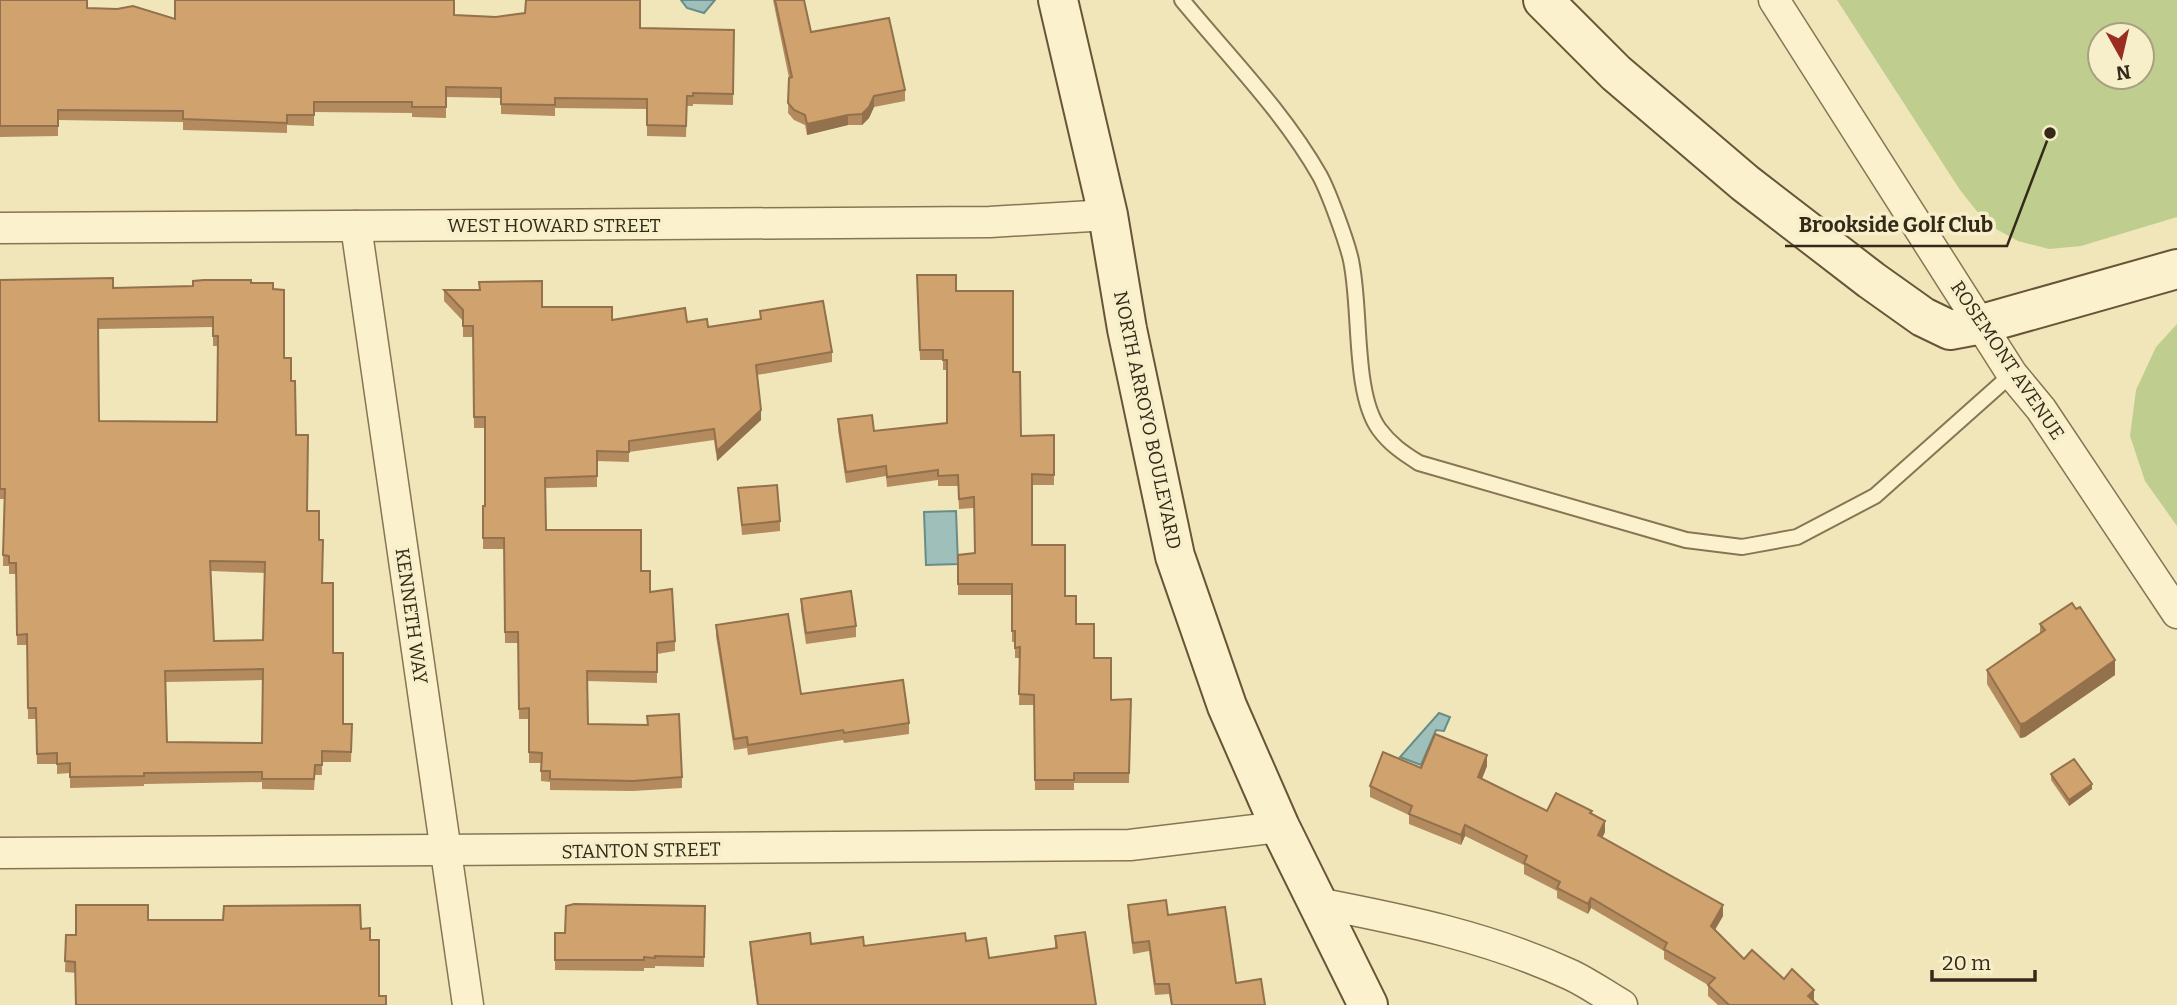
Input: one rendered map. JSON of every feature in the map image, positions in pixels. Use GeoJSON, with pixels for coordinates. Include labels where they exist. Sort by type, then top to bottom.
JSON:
{"type":"FeatureCollection","features":[{"type":"Feature","properties":{"kind":"street","name":"NORTH ARROYO BOULEVARD"},"geometry":{"type":"LineString","coordinates":[[1058,0],[1108,215],[1127,330],[1175,556],[1227,706],[1280,827],[1368,1005]]}},
{"type":"Feature","properties":{"kind":"street"},"geometry":{"type":"LineString","coordinates":[[1544,0],[1636,90],[1745,183],[1871,280],[1923,317],[1950,330],[1982,324],[2177,270]]}},
{"type":"Feature","properties":{"kind":"street","name":"ROSEMONT AVENUE"},"geometry":{"type":"LineString","coordinates":[[1774,0],[2012,374],[2041,409],[2177,612]]}},
{"type":"Feature","properties":{"kind":"street","name":"WEST HOWARD STREET"},"geometry":{"type":"LineString","coordinates":[[0,228],[990,222],[1108,215]]}},
{"type":"Feature","properties":{"kind":"street","name":"KENNETH WAY"},"geometry":{"type":"LineString","coordinates":[[356,226],[468,1005]]}},
{"type":"Feature","properties":{"kind":"street","name":"STANTON STREET"},"geometry":{"type":"LineString","coordinates":[[0,853],[446,852],[1130,845],[1280,827]]}},
{"type":"Feature","properties":{"kind":"street"},"geometry":{"type":"LineString","coordinates":[[1317,903],[1421,922],[1489,942],[1573,975],[1622,1005]]}},
{"type":"Feature","properties":{"kind":"lane"},"geometry":{"type":"LineString","coordinates":[[1182,0],[1273,108],[1321,177],[1350,257],[1366,401],[1377,427],[1395,448],[1419,463],[1686,540],[1742,547],[1797,537],[1875,496],[2012,374]]}},
{"type":"Feature","properties":{"kind":"green space"},"geometry":{"type":"Polygon","coordinates":[[[1837,0],[2177,0],[2177,217],[2081,246],[2049,249],[2018,241],[1987,224],[1960,190],[1837,0]]]}},
{"type":"Feature","properties":{"kind":"green space"},"geometry":{"type":"Polygon","coordinates":[[[2177,324],[2177,526],[2145,481],[2130,436],[2136,390],[2156,347],[2177,324]]]}},
{"type":"Feature","properties":{"kind":"water"},"geometry":{"type":"Polygon","coordinates":[[[681,0],[715,0],[704,13],[687,8],[681,0]]]}},
{"type":"Feature","properties":{"kind":"water"},"geometry":{"type":"Polygon","coordinates":[[[956,511],[958,564],[926,565],[924,512],[956,511]]]}},
{"type":"Feature","properties":{"kind":"water"},"geometry":{"type":"Polygon","coordinates":[[[1439,713],[1450,717],[1444,731],[1436,730],[1421,765],[1400,757],[1439,713]]]}},
{"type":"Feature","properties":{"kind":"building"},"geometry":{"type":"Polygon","coordinates":[[[0,0],[87,0],[87,8],[117,9],[133,6],[175,19],[175,0],[454,0],[454,15],[496,17],[525,13],[526,0],[640,0],[640,28],[734,30],[733,94],[693,93],[693,96],[687,96],[686,126],[647,125],[647,99],[555,98],[555,105],[501,104],[501,88],[446,87],[446,107],[412,107],[412,102],[314,102],[314,115],[287,115],[287,123],[183,119],[183,111],[58,110],[58,126],[0,126],[0,0]]]}},
{"type":"Feature","properties":{"kind":"building"},"geometry":{"type":"Polygon","coordinates":[[[775,0],[804,0],[811,32],[889,18],[905,90],[874,96],[862,114],[807,124],[805,115],[794,110],[788,103],[789,78],[792,77],[775,0]]]}},
{"type":"Feature","properties":{"kind":"building"},"geometry":{"type":"Polygon","coordinates":[[[917,275],[956,275],[956,291],[1013,291],[1013,372],[1020,372],[1021,436],[1054,435],[1054,475],[1032,474],[1032,545],[1065,545],[1065,596],[1076,596],[1076,624],[1094,624],[1094,658],[1111,658],[1111,700],[1131,699],[1129,773],[1074,773],[1074,780],[1035,780],[1034,695],[1019,694],[1020,647],[1015,648],[1015,631],[1012,631],[1012,584],[958,584],[958,555],[975,553],[974,497],[959,499],[958,475],[938,476],[938,470],[887,477],[886,466],[846,472],[838,419],[872,415],[874,431],[947,423],[947,360],[943,360],[943,350],[920,350],[917,275]]]}},
{"type":"Feature","properties":{"kind":"building"},"geometry":{"type":"Polygon","coordinates":[[[113,278],[113,288],[193,286],[193,281],[204,280],[251,280],[251,283],[273,283],[273,289],[284,290],[284,358],[291,358],[291,381],[295,381],[296,435],[308,435],[307,511],[319,511],[319,540],[323,540],[322,583],[333,583],[333,653],[343,653],[343,724],[352,724],[351,752],[322,751],[322,765],[315,765],[314,779],[262,779],[262,772],[70,777],[70,763],[57,764],[57,753],[37,754],[36,708],[28,708],[27,634],[17,635],[16,563],[9,563],[9,556],[3,555],[5,489],[0,489],[0,280],[113,278]],[[213,317],[98,319],[99,421],[217,422],[218,336],[213,336],[213,317]],[[210,561],[214,641],[263,640],[265,562],[210,561]],[[263,669],[165,671],[167,742],[262,743],[263,669]]]}},
{"type":"Feature","properties":{"kind":"building"},"geometry":{"type":"Polygon","coordinates":[[[542,281],[542,307],[612,307],[612,320],[685,308],[687,322],[707,319],[708,327],[761,319],[760,311],[823,301],[832,352],[756,365],[761,410],[717,451],[714,429],[629,441],[629,452],[597,451],[597,476],[545,478],[546,530],[641,530],[641,571],[650,571],[650,592],[672,589],[675,641],[657,643],[657,672],[587,671],[588,724],[648,725],[647,716],[679,714],[682,777],[633,781],[550,779],[550,771],[541,771],[542,753],[529,752],[529,708],[519,709],[518,632],[505,632],[504,538],[483,538],[485,417],[474,417],[473,326],[463,326],[463,310],[444,290],[480,290],[479,282],[542,281]]]}},
{"type":"Feature","properties":{"kind":"building"},"geometry":{"type":"Polygon","coordinates":[[[777,485],[780,521],[742,525],[738,488],[777,485]]]}},
{"type":"Feature","properties":{"kind":"building"},"geometry":{"type":"Polygon","coordinates":[[[851,591],[856,626],[806,633],[801,599],[851,591]]]}},
{"type":"Feature","properties":{"kind":"building"},"geometry":{"type":"Polygon","coordinates":[[[2072,603],[2076,609],[2080,607],[2115,660],[2020,724],[1987,670],[2045,630],[2040,624],[2072,603]]]}},
{"type":"Feature","properties":{"kind":"building"},"geometry":{"type":"Polygon","coordinates":[[[788,614],[801,694],[903,680],[909,723],[748,745],[747,737],[734,739],[716,625],[788,614]]]}},
{"type":"Feature","properties":{"kind":"building"},"geometry":{"type":"Polygon","coordinates":[[[1435,734],[1487,755],[1478,777],[1547,811],[1556,793],[1592,811],[1590,813],[1605,821],[1598,835],[1723,905],[1711,926],[1744,959],[1752,950],[1784,979],[1792,969],[1814,990],[1808,996],[1818,1005],[1729,1005],[1708,985],[1715,978],[1664,949],[1667,943],[1591,898],[1588,904],[1557,888],[1560,882],[1524,863],[1527,856],[1465,825],[1461,835],[1409,814],[1412,806],[1370,786],[1383,752],[1421,768],[1435,734]]]}},
{"type":"Feature","properties":{"kind":"building"},"geometry":{"type":"Polygon","coordinates":[[[2074,759],[2092,784],[2069,800],[2051,774],[2074,759]]]}},
{"type":"Feature","properties":{"kind":"building"},"geometry":{"type":"Polygon","coordinates":[[[1166,900],[1168,915],[1225,907],[1236,983],[1261,979],[1265,1005],[1172,1005],[1169,984],[1155,984],[1149,941],[1133,943],[1128,905],[1166,900]]]}},
{"type":"Feature","properties":{"kind":"building"},"geometry":{"type":"Polygon","coordinates":[[[76,905],[148,905],[148,920],[223,920],[224,906],[360,905],[361,929],[370,928],[370,940],[379,940],[379,996],[386,996],[386,1005],[76,1005],[75,962],[65,961],[66,935],[76,935],[76,905]]]}},
{"type":"Feature","properties":{"kind":"building"},"geometry":{"type":"Polygon","coordinates":[[[566,906],[705,906],[704,957],[555,960],[555,933],[565,933],[566,906]]]}},
{"type":"Feature","properties":{"kind":"building"},"geometry":{"type":"Polygon","coordinates":[[[1085,932],[1096,1005],[758,1005],[750,942],[810,933],[811,944],[863,937],[864,946],[965,933],[966,941],[986,938],[989,958],[1057,948],[1055,936],[1085,932]]]}},
{"type":"Feature","properties":{"kind":"place","name":"Brookside Golf Club"},"geometry":{"type":"Point","coordinates":[2050,133]}}]}
